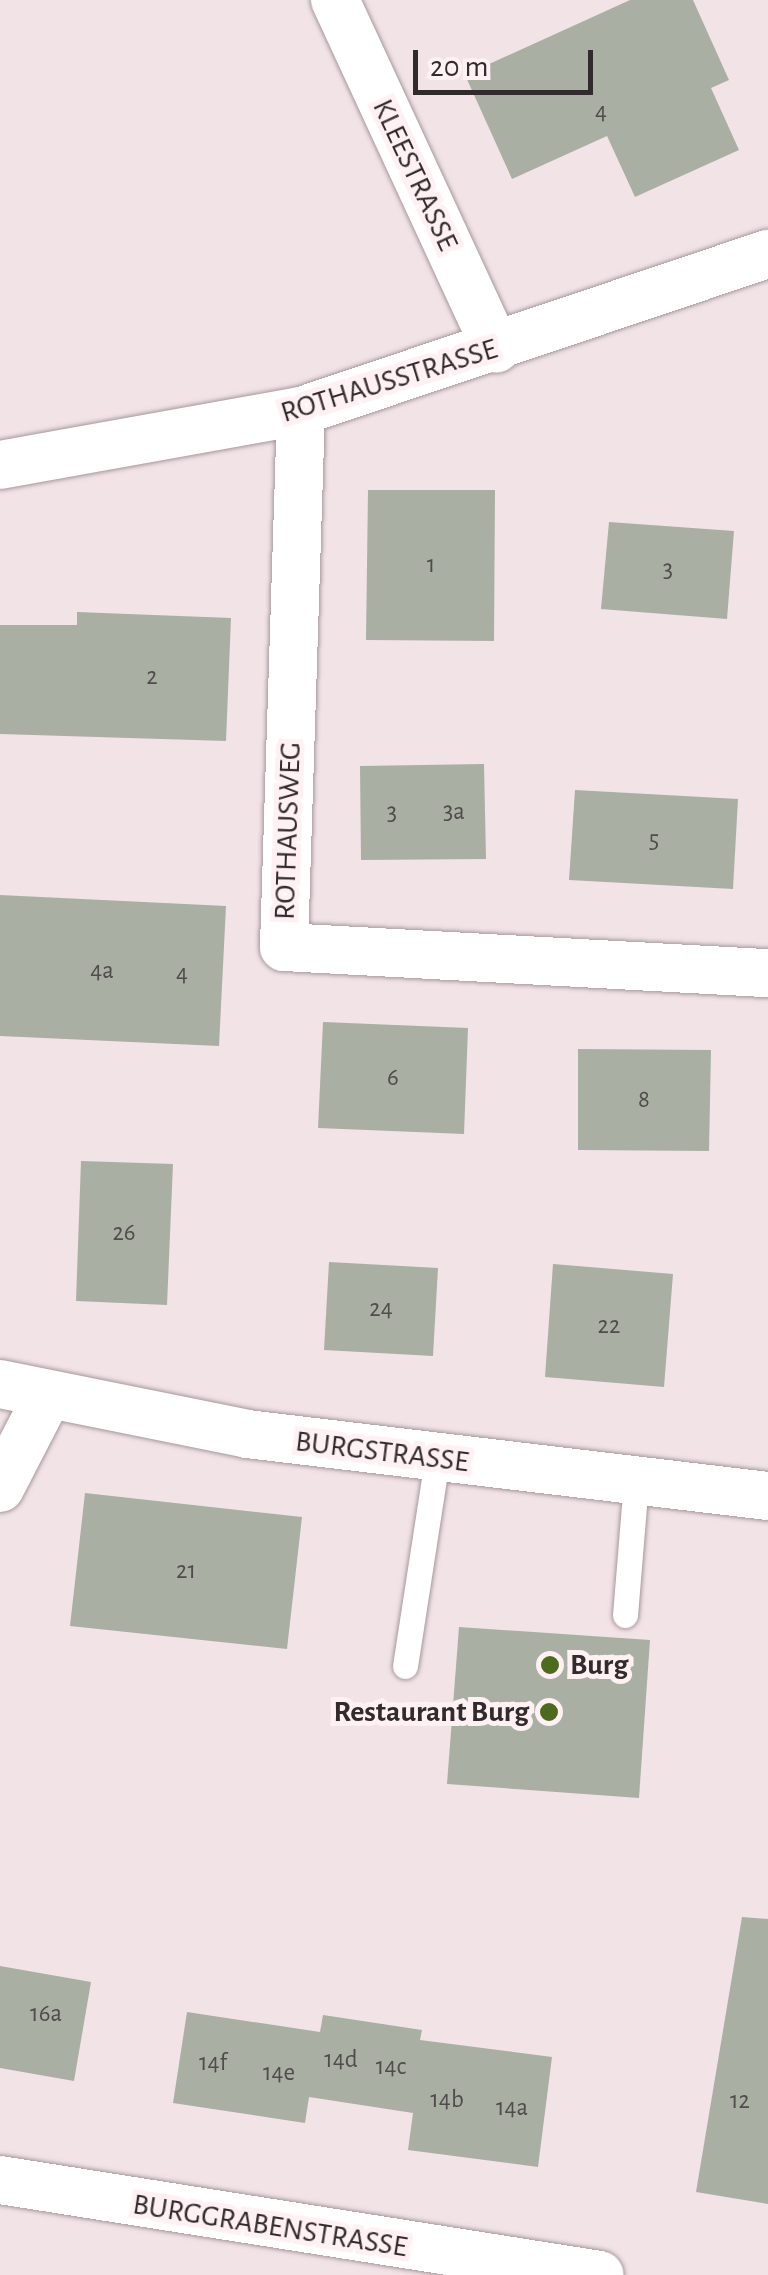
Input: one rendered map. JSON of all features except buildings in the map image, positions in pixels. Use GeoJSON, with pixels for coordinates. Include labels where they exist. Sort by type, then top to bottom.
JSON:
{"type":"FeatureCollection","features":[{"type":"Feature","properties":{"kind":"street","name":"KLEESTRASSE"},"geometry":{"type":"LineString","coordinates":[[335,0],[496,350]]}},
{"type":"Feature","properties":{"kind":"street","name":"ROTHAUSSTRASSE"},"geometry":{"type":"LineString","coordinates":[[0,465],[301,411],[496,350],[768,254]]}},
{"type":"Feature","properties":{"kind":"street","name":"ROTHAUSWEG"},"geometry":{"type":"LineString","coordinates":[[301,411],[284,947],[768,973]]}},
{"type":"Feature","properties":{"kind":"street","name":"BURGSTRASSE"},"geometry":{"type":"LineString","coordinates":[[0,1384],[47,1397],[247,1434],[768,1496]]}},
{"type":"Feature","properties":{"kind":"street"},"geometry":{"type":"LineString","coordinates":[[0,1488],[47,1397]]}},
{"type":"Feature","properties":{"kind":"street","name":"BURGGRABENSTRASSE"},"geometry":{"type":"LineString","coordinates":[[0,2180],[600,2275]]}},
{"type":"Feature","properties":{"kind":"lane"},"geometry":{"type":"LineString","coordinates":[[405,1666],[436,1459]]}},
{"type":"Feature","properties":{"kind":"lane"},"geometry":{"type":"LineString","coordinates":[[625,1616],[636,1480]]}},
{"type":"Feature","properties":{"kind":"place","name":"Burg"},"geometry":{"type":"Point","coordinates":[550,1665]}},
{"type":"Feature","properties":{"kind":"place","name":"Restaurant Burg"},"geometry":{"type":"Point","coordinates":[549,1712]}}]}
